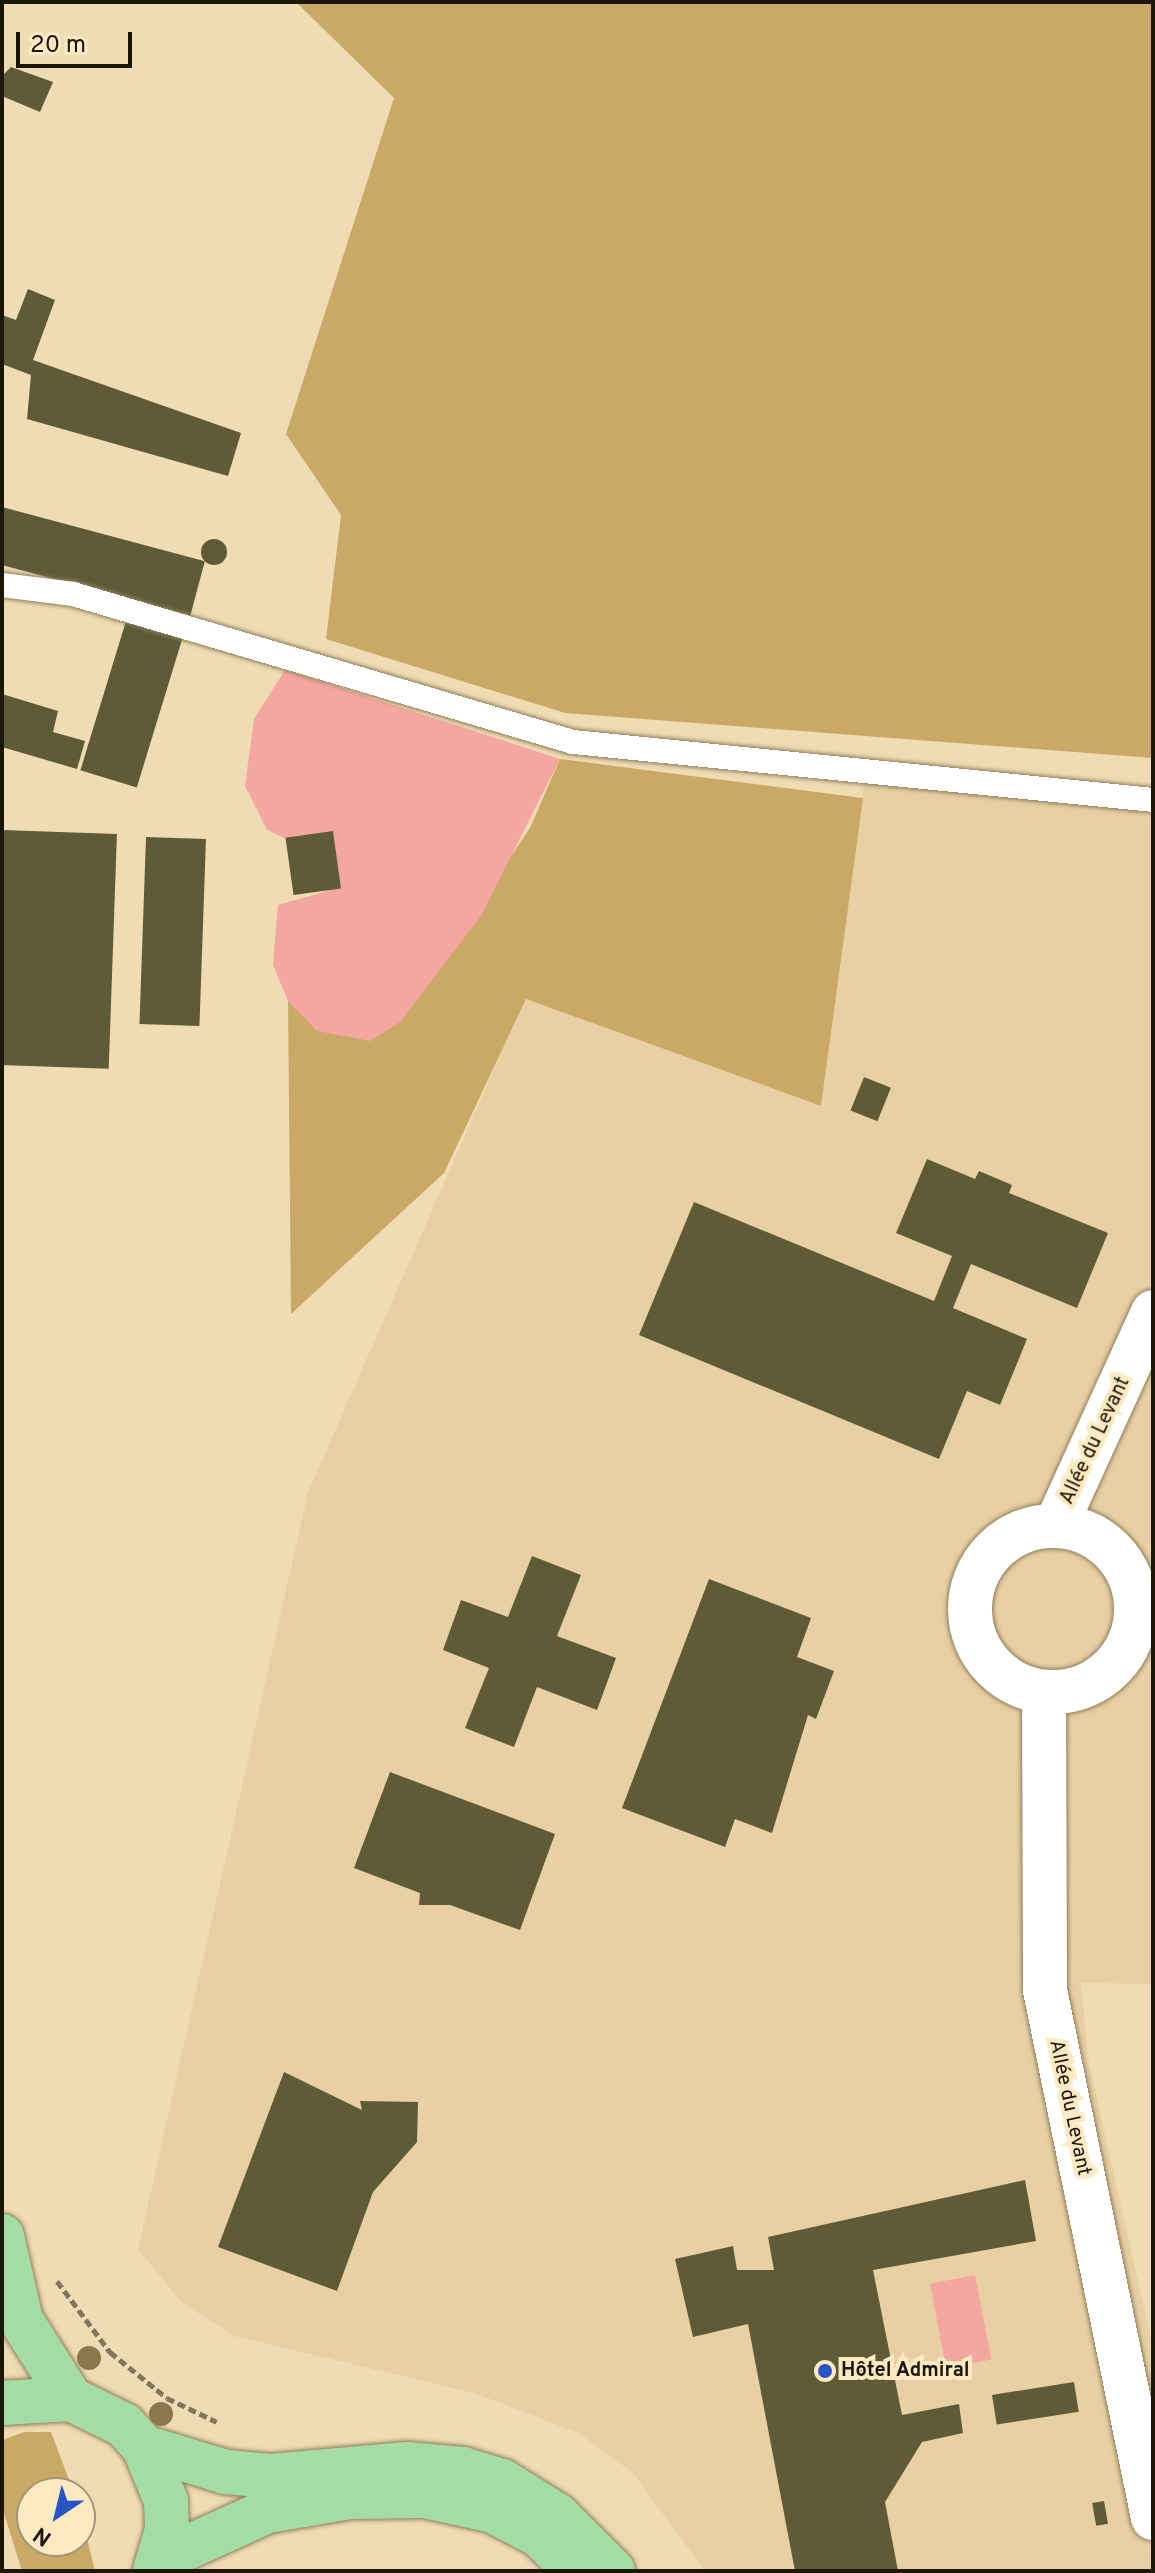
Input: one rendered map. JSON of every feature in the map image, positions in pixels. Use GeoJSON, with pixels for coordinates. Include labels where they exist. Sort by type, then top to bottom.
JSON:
{"type":"FeatureCollection","features":[{"type":"Feature","properties":{"kind":"main road"},"geometry":{"type":"LineString","coordinates":[[6,2254],[21,2320],[71,2399]]}},
{"type":"Feature","properties":{"kind":"main road"},"geometry":{"type":"LineString","coordinates":[[2,2403],[71,2399],[124,2425],[144,2447],[166,2501],[159,2565]]}},
{"type":"Feature","properties":{"kind":"main road"},"geometry":{"type":"LineString","coordinates":[[144,2447],[226,2472],[270,2476],[407,2464],[463,2469],[502,2481],[557,2515],[613,2571]]}},
{"type":"Feature","properties":{"kind":"main road"},"geometry":{"type":"LineString","coordinates":[[159,2565],[268,2511],[350,2497],[425,2496],[493,2511],[539,2535],[576,2571]]}},
{"type":"Feature","properties":{"kind":"street","name":"Allée du Levant"},"geometry":{"type":"LineString","coordinates":[[1056,1525],[1153,1312]]}},
{"type":"Feature","properties":{"kind":"street"},"geometry":{"type":"LineString","coordinates":[[1056,1525],[1094,1538],[1123,1564],[1136,1615],[1130,1641],[1096,1681],[1044,1693],[1019,1686],[989,1662],[971,1629],[969,1603],[988,1556],[1019,1533],[1056,1525]]}},
{"type":"Feature","properties":{"kind":"street","name":"Allée du Levant"},"geometry":{"type":"LineString","coordinates":[[1044,1693],[1045,1990],[1153,2518]]}},
{"type":"Feature","properties":{"kind":"lane"},"geometry":{"type":"LineString","coordinates":[[2,585],[73,594],[573,742],[1153,800]]}},
{"type":"Feature","properties":{"kind":"path"},"geometry":{"type":"LineString","coordinates":[[6,2254],[41,2269],[72,2296],[110,2352],[167,2398],[234,2428]]}},
{"type":"Feature","properties":{"kind":"shaded area"},"geometry":{"type":"Polygon","coordinates":[[[296,2],[1153,2],[1153,758],[565,713],[326,639],[341,515],[286,434],[394,98],[296,2]]]}},
{"type":"Feature","properties":{"kind":"shaded area"},"geometry":{"type":"Polygon","coordinates":[[[285,670],[560,759],[481,916],[400,1022],[371,1041],[317,1031],[288,1001],[273,965],[278,905],[341,887],[333,831],[286,839],[267,830],[245,786],[254,719],[285,670]]]}},
{"type":"Feature","properties":{"kind":"shaded area"},"geometry":{"type":"Polygon","coordinates":[[[560,759],[863,798],[821,1106],[526,999],[444,1173],[291,1314],[288,1001],[317,1030],[400,1022],[530,828],[560,759]]]}},
{"type":"Feature","properties":{"kind":"shaded area"},"geometry":{"type":"Polygon","coordinates":[[[867,761],[1153,798],[1153,1984],[1081,1983],[1088,2059],[1153,2347],[1153,2571],[705,2571],[632,2472],[578,2433],[474,2393],[234,2336],[181,2302],[138,2249],[308,1492],[525,999],[821,1106],[867,761]]]}},
{"type":"Feature","properties":{"kind":"shaded area"},"geometry":{"type":"Polygon","coordinates":[[[975,2275],[991,2359],[946,2368],[930,2284],[975,2275]]]}},
{"type":"Feature","properties":{"kind":"shaded area"},"geometry":{"type":"Polygon","coordinates":[[[24,2432],[51,2432],[68,2477],[16,2477],[16,2552],[2,2507],[2,2440],[24,2432]]]}},
{"type":"Feature","properties":{"kind":"shaded area"},"geometry":{"type":"Polygon","coordinates":[[[18,2557],[92,2557],[95,2571],[22,2571],[18,2557]]]}},
{"type":"Feature","properties":{"kind":"building"},"geometry":{"type":"Polygon","coordinates":[[[11,67],[53,82],[40,112],[2,96],[2,76],[11,67]]]}},
{"type":"Feature","properties":{"kind":"building"},"geometry":{"type":"Polygon","coordinates":[[[28,289],[55,300],[33,360],[241,433],[228,476],[27,419],[31,375],[2,364],[2,315],[16,320],[28,289]]]}},
{"type":"Feature","properties":{"kind":"building"},"geometry":{"type":"Polygon","coordinates":[[[2,507],[205,561],[190,615],[2,565],[2,507]]]}},
{"type":"Feature","properties":{"kind":"building"},"geometry":{"type":"Polygon","coordinates":[[[214,539],[223,543],[227,552],[223,561],[214,565],[205,561],[201,552],[205,543],[214,539]]]}},
{"type":"Feature","properties":{"kind":"building"},"geometry":{"type":"Polygon","coordinates":[[[126,621],[182,638],[137,787],[80,770],[126,621]]]}},
{"type":"Feature","properties":{"kind":"building"},"geometry":{"type":"Polygon","coordinates":[[[2,694],[58,711],[53,732],[85,741],[77,769],[2,747],[2,694]]]}},
{"type":"Feature","properties":{"kind":"building"},"geometry":{"type":"Polygon","coordinates":[[[2,830],[117,834],[109,1069],[2,1065],[2,830]]]}},
{"type":"Feature","properties":{"kind":"building"},"geometry":{"type":"Polygon","coordinates":[[[333,831],[341,888],[294,895],[285,838],[333,831]]]}},
{"type":"Feature","properties":{"kind":"building"},"geometry":{"type":"Polygon","coordinates":[[[146,837],[206,839],[199,1026],[139,1024],[146,837]]]}},
{"type":"Feature","properties":{"kind":"building"},"geometry":{"type":"Polygon","coordinates":[[[864,1077],[891,1088],[877,1121],[851,1110],[864,1077]]]}},
{"type":"Feature","properties":{"kind":"building"},"geometry":{"type":"Polygon","coordinates":[[[927,1159],[975,1179],[979,1171],[1012,1185],[1009,1193],[1108,1233],[1077,1308],[971,1264],[953,1308],[1027,1339],[1000,1405],[967,1391],[939,1459],[639,1335],[694,1202],[934,1301],[952,1256],[896,1233],[927,1159]]]}},
{"type":"Feature","properties":{"kind":"building"},"geometry":{"type":"Polygon","coordinates":[[[532,1556],[581,1575],[557,1636],[616,1658],[597,1710],[537,1687],[514,1747],[465,1728],[489,1668],[443,1650],[461,1600],[508,1617],[532,1556]]]}},
{"type":"Feature","properties":{"kind":"building"},"geometry":{"type":"Polygon","coordinates":[[[709,1579],[811,1618],[797,1657],[834,1671],[816,1719],[808,1715],[772,1833],[735,1819],[725,1847],[622,1808],[709,1579]]]}},
{"type":"Feature","properties":{"kind":"building"},"geometry":{"type":"Polygon","coordinates":[[[390,1772],[555,1834],[520,1930],[450,1905],[419,1905],[420,1893],[354,1868],[390,1772]]]}},
{"type":"Feature","properties":{"kind":"building"},"geometry":{"type":"Polygon","coordinates":[[[284,2072],[362,2110],[360,2101],[418,2102],[417,2142],[373,2192],[337,2291],[218,2247],[284,2072]]]}},
{"type":"Feature","properties":{"kind":"building","name":"Hôtel Admiral"},"geometry":{"type":"Polygon","coordinates":[[[1025,2180],[1036,2241],[873,2270],[902,2415],[959,2404],[963,2433],[922,2442],[885,2502],[898,2571],[795,2571],[748,2324],[693,2337],[675,2259],[733,2246],[737,2270],[774,2270],[768,2237],[1025,2180]]]}},
{"type":"Feature","properties":{"kind":"building"},"geometry":{"type":"Polygon","coordinates":[[[1074,2382],[1079,2412],[997,2425],[992,2395],[1074,2382]]]}},
{"type":"Feature","properties":{"kind":"building"},"geometry":{"type":"Polygon","coordinates":[[[1104,2501],[1108,2524],[1096,2526],[1092,2503],[1104,2501]]]}},
{"type":"Feature","properties":{"kind":"place","name":"Hôtel Admiral"},"geometry":{"type":"Point","coordinates":[825,2371]}}]}
